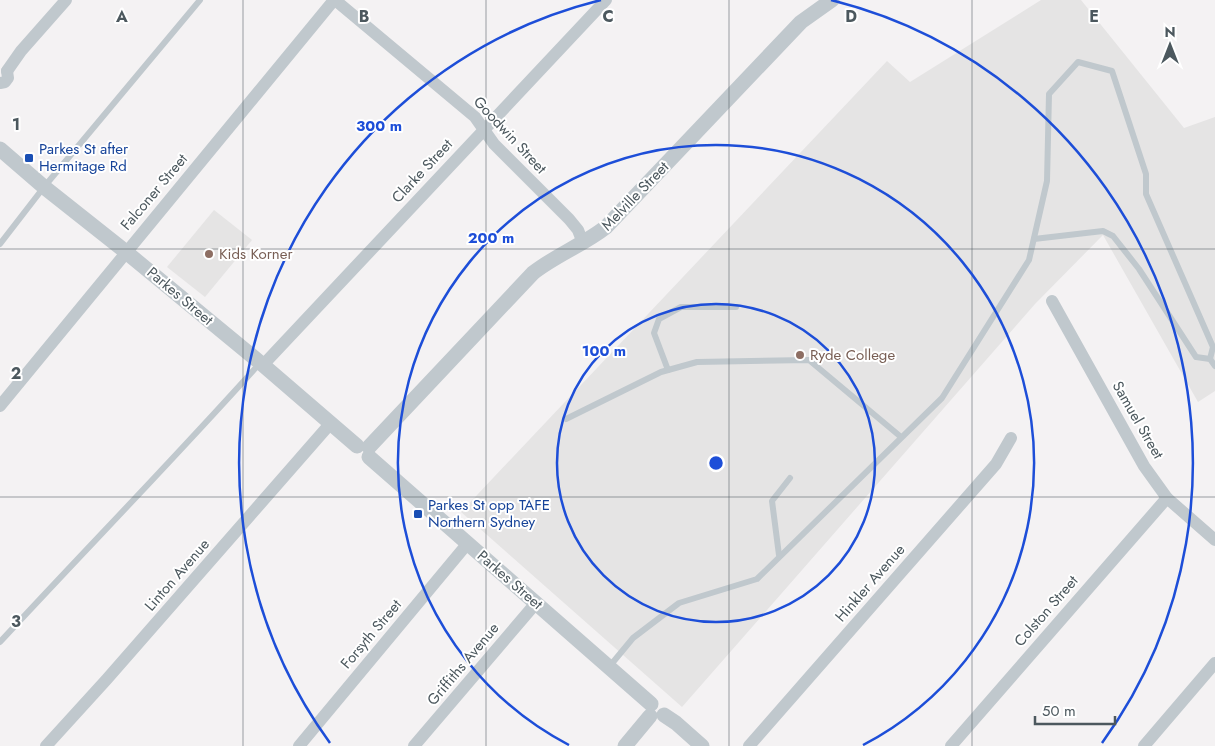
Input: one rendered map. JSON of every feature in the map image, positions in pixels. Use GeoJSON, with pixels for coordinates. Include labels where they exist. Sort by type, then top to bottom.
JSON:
{"type":"FeatureCollection","features":[{"type":"Feature","properties":{"kind":"street"},"geometry":{"type":"LineString","coordinates":[[0,83],[7,81],[8,76],[4,70],[66,0]]}},
{"type":"Feature","properties":{"kind":"street","name":"Goodwin Street"},"geometry":{"type":"LineString","coordinates":[[334,0],[475,118],[494,144],[569,219],[578,230],[583,243]]}},
{"type":"Feature","properties":{"kind":"street","name":"Falconer Street"},"geometry":{"type":"LineString","coordinates":[[0,406],[334,0]]}},
{"type":"Feature","properties":{"kind":"street","name":"Clarke Street"},"geometry":{"type":"LineString","coordinates":[[262,364],[606,0]]}},
{"type":"Feature","properties":{"kind":"street","name":"Melville Street"},"geometry":{"type":"LineString","coordinates":[[365,450],[533,273],[556,256],[583,243],[606,227],[801,22],[832,0]]}},
{"type":"Feature","properties":{"kind":"street","name":"Parkes Street"},"geometry":{"type":"LineString","coordinates":[[0,149],[44,188],[126,252],[262,364],[330,424],[365,450],[609,667],[655,712],[676,723],[702,746]]}},
{"type":"Feature","properties":{"kind":"street","name":"Samuel Street"},"geometry":{"type":"LineString","coordinates":[[1052,301],[1144,466],[1167,498],[1215,540]]}},
{"type":"Feature","properties":{"kind":"street","name":"Linton Avenue"},"geometry":{"type":"LineString","coordinates":[[46,746],[330,424]]}},
{"type":"Feature","properties":{"kind":"street","name":"Hinkler Avenue"},"geometry":{"type":"LineString","coordinates":[[749,746],[996,464],[1011,438]]}},
{"type":"Feature","properties":{"kind":"street","name":"Colston Street"},"geometry":{"type":"LineString","coordinates":[[951,746],[1112,558],[1167,498]]}},
{"type":"Feature","properties":{"kind":"street","name":"Forsyth Street"},"geometry":{"type":"LineString","coordinates":[[299,746],[468,543]]}},
{"type":"Feature","properties":{"kind":"street","name":"Griffiths Avenue"},"geometry":{"type":"LineString","coordinates":[[414,746],[536,603]]}},
{"type":"Feature","properties":{"kind":"street"},"geometry":{"type":"LineString","coordinates":[[1144,746],[1215,662]]}},
{"type":"Feature","properties":{"kind":"street"},"geometry":{"type":"LineString","coordinates":[[625,746],[655,712]]}},
{"type":"Feature","properties":{"kind":"lane"},"geometry":{"type":"LineString","coordinates":[[0,244],[200,0]]}},
{"type":"Feature","properties":{"kind":"lane"},"geometry":{"type":"LineString","coordinates":[[609,667],[633,638],[678,603],[757,579],[779,555],[942,398],[1029,260],[1047,181],[1049,94],[1078,62],[1112,70],[1146,174],[1146,194],[1213,347],[1210,359]]}},
{"type":"Feature","properties":{"kind":"lane"},"geometry":{"type":"LineString","coordinates":[[1034,239],[1103,231],[1113,236],[1144,277],[1196,357],[1210,359],[1215,366]]}},
{"type":"Feature","properties":{"kind":"lane"},"geometry":{"type":"LineString","coordinates":[[668,370],[654,334],[659,319],[681,307],[736,307]]}},
{"type":"Feature","properties":{"kind":"lane"},"geometry":{"type":"LineString","coordinates":[[566,419],[660,372],[697,362],[809,360],[901,437]]}},
{"type":"Feature","properties":{"kind":"lane"},"geometry":{"type":"LineString","coordinates":[[0,642],[262,364]]}},
{"type":"Feature","properties":{"kind":"lane"},"geometry":{"type":"LineString","coordinates":[[779,555],[772,501],[790,478]]}},
{"type":"Feature","properties":{"kind":"shaded area","name":"Ryde College"},"geometry":{"type":"Polygon","coordinates":[[[1041,0],[1081,0],[1184,128],[1215,117],[1215,391],[1198,402],[1103,235],[1035,304],[682,707],[461,512],[887,61],[910,82],[1041,0]]]}},
{"type":"Feature","properties":{"kind":"shaded area","name":"Kids Korner"},"geometry":{"type":"Polygon","coordinates":[[[214,210],[252,240],[205,297],[167,267],[214,210]]]}},
{"type":"Feature","properties":{"kind":"place","name":"Parkes St after Hermitage Rd"},"geometry":{"type":"Point","coordinates":[29,158]}},
{"type":"Feature","properties":{"kind":"place","name":"Kids Korner"},"geometry":{"type":"Point","coordinates":[209,254]}},
{"type":"Feature","properties":{"kind":"place","name":"Ryde College"},"geometry":{"type":"Point","coordinates":[800,355]}},
{"type":"Feature","properties":{"kind":"place","name":"Parkes St opp TAFE Northern Sydney"},"geometry":{"type":"Point","coordinates":[418,514]}}]}
